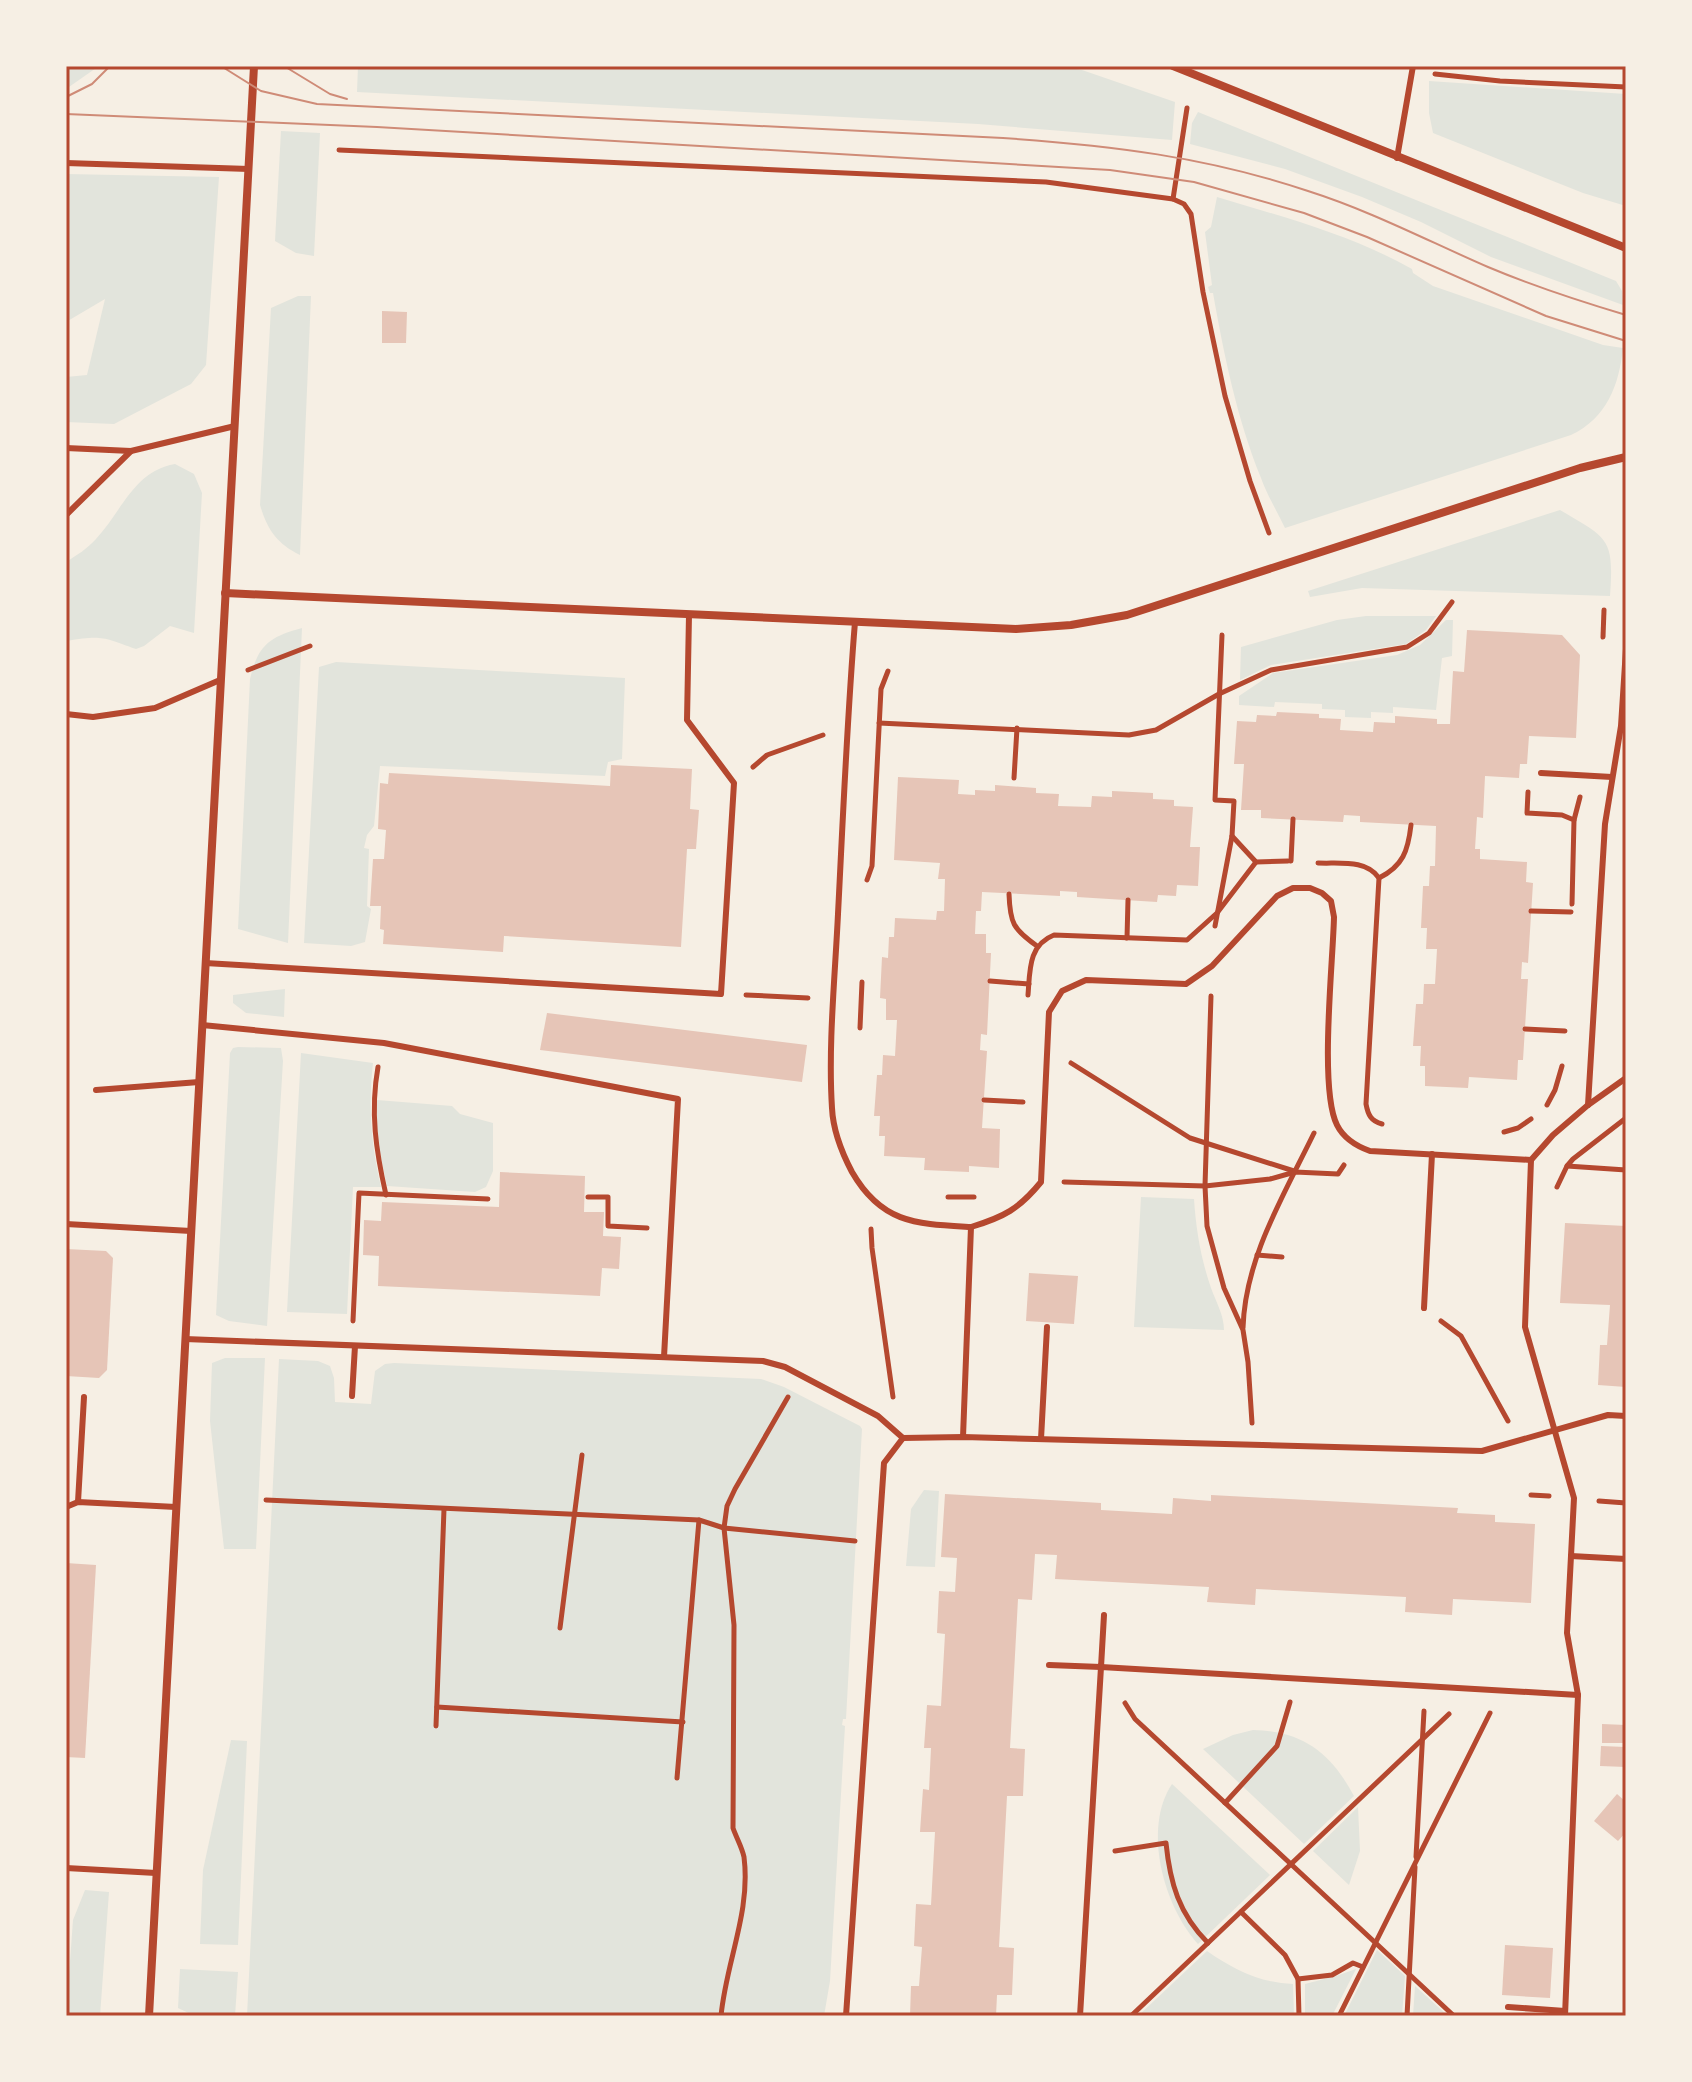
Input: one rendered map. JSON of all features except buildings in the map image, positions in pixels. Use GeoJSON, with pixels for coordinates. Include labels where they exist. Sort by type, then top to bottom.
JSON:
{"type":"FeatureCollection","features":[{"type":"Feature","properties":{"kind":"street"},"geometry":{"type":"LineString","coordinates":[[149,2016],[254,66]]}},
{"type":"Feature","properties":{"kind":"street"},"geometry":{"type":"LineString","coordinates":[[1173,66],[1626,248]]}},
{"type":"Feature","properties":{"kind":"street"},"geometry":{"type":"LineString","coordinates":[[225,593],[1016,629],[1071,625],[1127,615],[1580,468],[1626,457]]}},
{"type":"Feature","properties":{"kind":"lane"},"geometry":{"type":"LineString","coordinates":[[1397,158],[1412,69]]}},
{"type":"Feature","properties":{"kind":"lane"},"geometry":{"type":"LineString","coordinates":[[66,163],[249,169]]}},
{"type":"Feature","properties":{"kind":"lane"},"geometry":{"type":"LineString","coordinates":[[66,448],[131,451],[235,426]]}},
{"type":"Feature","properties":{"kind":"lane"},"geometry":{"type":"LineString","coordinates":[[66,515],[131,451]]}},
{"type":"Feature","properties":{"kind":"lane"},"geometry":{"type":"LineString","coordinates":[[205,963],[721,994],[734,783],[687,720],[689,615]]}},
{"type":"Feature","properties":{"kind":"lane"},"geometry":{"type":"LineString","coordinates":[[855,622],[834,1000],[832,1111],[839,1143],[853,1173],[888,1213],[918,1224],[971,1227],[1000,1219],[1024,1203],[1041,1182],[1049,1012],[1062,991],[1086,980],[1186,984],[1212,966],[1277,896],[1293,888],[1310,888],[1331,901],[1334,917],[1328,1077],[1336,1123],[1344,1136],[1356,1146],[1370,1151],[1531,1160]]}},
{"type":"Feature","properties":{"kind":"lane"},"geometry":{"type":"LineString","coordinates":[[1588,1105],[1605,824],[1621,726],[1626,649]]}},
{"type":"Feature","properties":{"kind":"lane"},"geometry":{"type":"LineString","coordinates":[[66,714],[93,717],[155,708],[220,680]]}},
{"type":"Feature","properties":{"kind":"lane"},"geometry":{"type":"LineString","coordinates":[[1541,773],[1612,777]]}},
{"type":"Feature","properties":{"kind":"lane"},"geometry":{"type":"LineString","coordinates":[[202,1025],[384,1043],[678,1099],[664,1357]]}},
{"type":"Feature","properties":{"kind":"lane"},"geometry":{"type":"LineString","coordinates":[[1508,2007],[1565,2014],[1578,1695],[1567,1633],[1574,1498],[1525,1327],[1531,1160],[1553,1135],[1626,1078]]}},
{"type":"Feature","properties":{"kind":"lane"},"geometry":{"type":"LineString","coordinates":[[96,1090],[199,1082]]}},
{"type":"Feature","properties":{"kind":"lane"},"geometry":{"type":"LineString","coordinates":[[1424,1308],[1432,1154]]}},
{"type":"Feature","properties":{"kind":"lane"},"geometry":{"type":"LineString","coordinates":[[66,1224],[191,1231]]}},
{"type":"Feature","properties":{"kind":"lane"},"geometry":{"type":"LineString","coordinates":[[963,1437],[971,1227]]}},
{"type":"Feature","properties":{"kind":"lane"},"geometry":{"type":"LineString","coordinates":[[1041,1439],[1047,1327]]}},
{"type":"Feature","properties":{"kind":"lane"},"geometry":{"type":"LineString","coordinates":[[185,1339],[763,1361],[785,1367],[878,1416],[903,1438],[1482,1451],[1608,1415],[1626,1416]]}},
{"type":"Feature","properties":{"kind":"lane"},"geometry":{"type":"LineString","coordinates":[[352,1396],[355,1346]]}},
{"type":"Feature","properties":{"kind":"lane"},"geometry":{"type":"LineString","coordinates":[[78,1502],[84,1397]]}},
{"type":"Feature","properties":{"kind":"lane"},"geometry":{"type":"LineString","coordinates":[[846,2016],[884,1463],[903,1438]]}},
{"type":"Feature","properties":{"kind":"lane"},"geometry":{"type":"LineString","coordinates":[[66,1507],[78,1502],[176,1507]]}},
{"type":"Feature","properties":{"kind":"lane"},"geometry":{"type":"LineString","coordinates":[[1571,1556],[1626,1559]]}},
{"type":"Feature","properties":{"kind":"lane"},"geometry":{"type":"LineString","coordinates":[[1080,2016],[1104,1615]]}},
{"type":"Feature","properties":{"kind":"lane"},"geometry":{"type":"LineString","coordinates":[[1049,1665],[1578,1695]]}},
{"type":"Feature","properties":{"kind":"lane"},"geometry":{"type":"LineString","coordinates":[[66,1868],[156,1873]]}},
{"type":"Feature","properties":{"kind":"path"},"geometry":{"type":"LineString","coordinates":[[1412,69],[1500,81],[1626,87]]}},
{"type":"Feature","properties":{"kind":"path"},"geometry":{"type":"LineString","coordinates":[[1173,199],[1187,108]]}},
{"type":"Feature","properties":{"kind":"path"},"geometry":{"type":"LineString","coordinates":[[339,150],[1046,182],[1173,199],[1184,204],[1191,214],[1203,292],[1225,396],[1269,533]]}},
{"type":"Feature","properties":{"kind":"path"},"geometry":{"type":"LineString","coordinates":[[879,723],[1129,735],[1156,730],[1219,694],[1271,670],[1407,647],[1429,633],[1452,602]]}},
{"type":"Feature","properties":{"kind":"path"},"geometry":{"type":"LineString","coordinates":[[1222,635],[1215,800],[1234,801],[1232,836],[1217,913],[1212,966],[1205,1186],[1207,1226],[1217,1265],[1243,1330]]}},
{"type":"Feature","properties":{"kind":"path"},"geometry":{"type":"LineString","coordinates":[[259,666],[310,646]]}},
{"type":"Feature","properties":{"kind":"path"},"geometry":{"type":"LineString","coordinates":[[867,892],[867,876],[872,866],[881,689],[888,671]]}},
{"type":"Feature","properties":{"kind":"path"},"geometry":{"type":"LineString","coordinates":[[734,783],[767,755],[848,726]]}},
{"type":"Feature","properties":{"kind":"path"},"geometry":{"type":"LineString","coordinates":[[1014,778],[1017,728]]}},
{"type":"Feature","properties":{"kind":"path"},"geometry":{"type":"LineString","coordinates":[[1541,773],[1529,772],[1527,813],[1562,815],[1574,820],[1571,927]]}},
{"type":"Feature","properties":{"kind":"path"},"geometry":{"type":"LineString","coordinates":[[1291,861],[1293,819]]}},
{"type":"Feature","properties":{"kind":"path"},"geometry":{"type":"LineString","coordinates":[[1379,878],[1393,871],[1404,858],[1411,825]]}},
{"type":"Feature","properties":{"kind":"path"},"geometry":{"type":"LineString","coordinates":[[1232,836],[1256,862],[1363,865],[1373,869],[1379,878],[1368,1114],[1374,1122],[1385,1125]]}},
{"type":"Feature","properties":{"kind":"path"},"geometry":{"type":"LineString","coordinates":[[1028,998],[1030,966],[1037,946],[1054,935],[1187,940],[1217,913],[1256,862]]}},
{"type":"Feature","properties":{"kind":"path"},"geometry":{"type":"LineString","coordinates":[[1009,894],[1010,917],[1018,933],[1037,946]]}},
{"type":"Feature","properties":{"kind":"path"},"geometry":{"type":"LineString","coordinates":[[1127,938],[1128,900]]}},
{"type":"Feature","properties":{"kind":"path"},"geometry":{"type":"LineString","coordinates":[[1531,911],[1571,912]]}},
{"type":"Feature","properties":{"kind":"path"},"geometry":{"type":"LineString","coordinates":[[860,1032],[863,970]]}},
{"type":"Feature","properties":{"kind":"path"},"geometry":{"type":"LineString","coordinates":[[990,981],[1029,984]]}},
{"type":"Feature","properties":{"kind":"path"},"geometry":{"type":"LineString","coordinates":[[721,994],[862,1001]]}},
{"type":"Feature","properties":{"kind":"path"},"geometry":{"type":"LineString","coordinates":[[1565,1043],[1566,1016]]}},
{"type":"Feature","properties":{"kind":"path"},"geometry":{"type":"LineString","coordinates":[[1525,1029],[1565,1031]]}},
{"type":"Feature","properties":{"kind":"path"},"geometry":{"type":"LineString","coordinates":[[384,1043],[372,1104],[374,1135],[386,1195]]}},
{"type":"Feature","properties":{"kind":"path"},"geometry":{"type":"LineString","coordinates":[[1502,1132],[1518,1128],[1546,1105],[1555,1090],[1564,1055]]}},
{"type":"Feature","properties":{"kind":"path"},"geometry":{"type":"LineString","coordinates":[[1047,1058],[1067,1060],[1190,1138],[1295,1172],[1338,1174],[1356,1146]]}},
{"type":"Feature","properties":{"kind":"path"},"geometry":{"type":"LineString","coordinates":[[1252,1446],[1252,1397],[1243,1330],[1246,1287],[1257,1255],[1319,1121],[1368,1074]]}},
{"type":"Feature","properties":{"kind":"path"},"geometry":{"type":"LineString","coordinates":[[1024,1116],[1025,1087]]}},
{"type":"Feature","properties":{"kind":"path"},"geometry":{"type":"LineString","coordinates":[[984,1100],[1024,1102]]}},
{"type":"Feature","properties":{"kind":"path"},"geometry":{"type":"LineString","coordinates":[[1557,1188],[1573,1159],[1626,1118]]}},
{"type":"Feature","properties":{"kind":"path"},"geometry":{"type":"LineString","coordinates":[[1041,1182],[1205,1186],[1270,1179],[1295,1172]]}},
{"type":"Feature","properties":{"kind":"path"},"geometry":{"type":"LineString","coordinates":[[353,1321],[359,1193],[488,1199]]}},
{"type":"Feature","properties":{"kind":"path"},"geometry":{"type":"LineString","coordinates":[[944,1197],[971,1198],[986,1194]]}},
{"type":"Feature","properties":{"kind":"path"},"geometry":{"type":"LineString","coordinates":[[588,1197],[608,1197],[608,1226],[672,1230]]}},
{"type":"Feature","properties":{"kind":"path"},"geometry":{"type":"LineString","coordinates":[[871,1226],[889,1376],[903,1438]]}},
{"type":"Feature","properties":{"kind":"path"},"geometry":{"type":"LineString","coordinates":[[1257,1255],[1282,1257]]}},
{"type":"Feature","properties":{"kind":"path"},"geometry":{"type":"LineString","coordinates":[[1232,1306],[1243,1302]]}},
{"type":"Feature","properties":{"kind":"path"},"geometry":{"type":"LineString","coordinates":[[1424,1308],[1461,1336],[1498,1407],[1522,1441]]}},
{"type":"Feature","properties":{"kind":"path"},"geometry":{"type":"LineString","coordinates":[[721,2016],[723,1988],[741,1921],[744,1887],[744,1854],[733,1828],[734,1636],[724,1528],[727,1506],[735,1489],[781,1414],[798,1374]]}},
{"type":"Feature","properties":{"kind":"path"},"geometry":{"type":"LineString","coordinates":[[560,1628],[582,1455]]}},
{"type":"Feature","properties":{"kind":"path"},"geometry":{"type":"LineString","coordinates":[[266,1500],[699,1520],[724,1528],[879,1544]]}},
{"type":"Feature","properties":{"kind":"path"},"geometry":{"type":"LineString","coordinates":[[436,1726],[444,1509]]}},
{"type":"Feature","properties":{"kind":"path"},"geometry":{"type":"LineString","coordinates":[[677,1778],[699,1520]]}},
{"type":"Feature","properties":{"kind":"path"},"geometry":{"type":"LineString","coordinates":[[1225,1803],[1277,1746],[1297,1678]]}},
{"type":"Feature","properties":{"kind":"path"},"geometry":{"type":"LineString","coordinates":[[1407,2016],[1426,1686]]}},
{"type":"Feature","properties":{"kind":"path"},"geometry":{"type":"LineString","coordinates":[[1339,2016],[1501,1691]]}},
{"type":"Feature","properties":{"kind":"path"},"geometry":{"type":"LineString","coordinates":[[437,1707],[683,1722]]}},
{"type":"Feature","properties":{"kind":"path"},"geometry":{"type":"LineString","coordinates":[[1131,2016],[1452,1711]]}},
{"type":"Feature","properties":{"kind":"path"},"geometry":{"type":"LineString","coordinates":[[1135,1719],[1454,2016]]}},
{"type":"Feature","properties":{"kind":"path"},"geometry":{"type":"LineString","coordinates":[[1090,1856],[1166,1843],[1169,1874],[1176,1899],[1208,1943]]}},
{"type":"Feature","properties":{"kind":"path"},"geometry":{"type":"LineString","coordinates":[[1241,1912],[1285,1955],[1298,1979],[1299,2016]]}},
{"type":"Feature","properties":{"kind":"path"},"geometry":{"type":"LineString","coordinates":[[1298,1979],[1332,1975],[1353,1963],[1363,1967]]}},
{"type":"Feature","properties":{"kind":"shaded area"},"geometry":{"type":"Polygon","coordinates":[[[66,66],[99,66],[66,89],[66,66]]]}},
{"type":"Feature","properties":{"kind":"shaded area"},"geometry":{"type":"Polygon","coordinates":[[[358,66],[1060,66],[1082,70],[1175,102],[1172,140],[978,124],[357,92],[358,66]]]}},
{"type":"Feature","properties":{"kind":"shaded area"},"geometry":{"type":"Polygon","coordinates":[[[1429,81],[1626,94],[1626,206],[1583,193],[1433,133],[1429,113],[1429,81]]]}},
{"type":"Feature","properties":{"kind":"shaded area"},"geometry":{"type":"Polygon","coordinates":[[[1198,112],[1616,281],[1622,291],[1623,305],[1491,257],[1362,197],[1285,169],[1190,144],[1192,123],[1198,112]]]}},
{"type":"Feature","properties":{"kind":"shaded area"},"geometry":{"type":"Polygon","coordinates":[[[281,131],[320,133],[314,256],[296,253],[275,241],[281,131]]]}},
{"type":"Feature","properties":{"kind":"shaded area"},"geometry":{"type":"Polygon","coordinates":[[[66,174],[219,177],[206,365],[191,384],[114,424],[66,422],[66,377],[87,375],[105,299],[66,322],[66,174]]]}},
{"type":"Feature","properties":{"kind":"shaded area"},"geometry":{"type":"Polygon","coordinates":[[[1217,197],[1366,246],[1412,269],[1413,273],[1433,286],[1603,345],[1623,348],[1609,399],[1594,419],[1571,435],[1285,528],[1263,484],[1245,433],[1213,293],[1208,287],[1212,285],[1205,232],[1211,227],[1217,197]]]}},
{"type":"Feature","properties":{"kind":"shaded area"},"geometry":{"type":"Polygon","coordinates":[[[298,296],[311,296],[300,555],[274,535],[260,505],[271,308],[298,296]]]}},
{"type":"Feature","properties":{"kind":"shaded area"},"geometry":{"type":"Polygon","coordinates":[[[175,464],[194,474],[202,493],[194,633],[170,626],[136,649],[102,638],[66,641],[66,562],[96,539],[139,483],[161,468],[175,464]]]}},
{"type":"Feature","properties":{"kind":"shaded area"},"geometry":{"type":"Polygon","coordinates":[[[1560,510],[1605,542],[1611,562],[1610,596],[1362,588],[1310,597],[1308,591],[1560,510]]]}},
{"type":"Feature","properties":{"kind":"shaded area"},"geometry":{"type":"Polygon","coordinates":[[[1366,616],[1436,616],[1426,630],[1406,644],[1271,665],[1240,680],[1241,647],[1337,620],[1366,616]]]}},
{"type":"Feature","properties":{"kind":"shaded area"},"geometry":{"type":"Polygon","coordinates":[[[1446,620],[1453,620],[1452,656],[1442,658],[1436,710],[1393,707],[1393,713],[1371,712],[1371,718],[1345,717],[1345,710],[1322,709],[1322,704],[1275,702],[1274,707],[1239,705],[1239,696],[1273,673],[1397,655],[1420,645],[1446,620]]]}},
{"type":"Feature","properties":{"kind":"shaded area"},"geometry":{"type":"Polygon","coordinates":[[[302,628],[288,943],[238,929],[250,679],[257,658],[267,644],[302,628]]]}},
{"type":"Feature","properties":{"kind":"shaded area"},"geometry":{"type":"Polygon","coordinates":[[[336,662],[625,678],[622,759],[608,762],[605,776],[380,766],[374,826],[367,835],[364,848],[369,849],[367,906],[371,909],[365,942],[351,946],[304,943],[319,667],[336,662]]]}},
{"type":"Feature","properties":{"kind":"shaded area"},"geometry":{"type":"Polygon","coordinates":[[[285,989],[284,1017],[246,1013],[233,1003],[233,995],[285,989]]]}},
{"type":"Feature","properties":{"kind":"shaded area"},"geometry":{"type":"Polygon","coordinates":[[[238,1047],[281,1048],[283,1061],[267,1326],[229,1321],[216,1315],[230,1053],[238,1047]]]}},
{"type":"Feature","properties":{"kind":"shaded area"},"geometry":{"type":"Polygon","coordinates":[[[301,1053],[373,1063],[371,1125],[381,1187],[353,1187],[347,1314],[287,1312],[301,1053]]]}},
{"type":"Feature","properties":{"kind":"shaded area"},"geometry":{"type":"Polygon","coordinates":[[[377,1100],[452,1106],[460,1114],[493,1123],[493,1171],[486,1187],[475,1192],[387,1186],[376,1134],[377,1100]]]}},
{"type":"Feature","properties":{"kind":"shaded area"},"geometry":{"type":"Polygon","coordinates":[[[1141,1197],[1194,1199],[1202,1255],[1224,1330],[1134,1327],[1141,1197]]]}},
{"type":"Feature","properties":{"kind":"shaded area"},"geometry":{"type":"Polygon","coordinates":[[[225,1358],[265,1358],[256,1549],[224,1549],[210,1421],[212,1363],[225,1358]]]}},
{"type":"Feature","properties":{"kind":"shaded area"},"geometry":{"type":"Polygon","coordinates":[[[279,1359],[318,1361],[330,1366],[335,1402],[371,1404],[375,1371],[385,1364],[394,1363],[761,1379],[784,1387],[860,1426],[846,1719],[843,1719],[842,1725],[845,1726],[830,1981],[824,2016],[247,2016],[279,1359]]]}},
{"type":"Feature","properties":{"kind":"shaded area"},"geometry":{"type":"Polygon","coordinates":[[[924,1490],[939,1491],[935,1567],[906,1566],[911,1509],[924,1490]]]}},
{"type":"Feature","properties":{"kind":"shaded area"},"geometry":{"type":"Polygon","coordinates":[[[1253,1730],[1287,1735],[1314,1747],[1336,1768],[1354,1796],[1304,1844],[1203,1749],[1233,1735],[1253,1730]]]}},
{"type":"Feature","properties":{"kind":"shaded area"},"geometry":{"type":"Polygon","coordinates":[[[231,1740],[247,1741],[238,1945],[200,1944],[203,1870],[231,1740]]]}},
{"type":"Feature","properties":{"kind":"shaded area"},"geometry":{"type":"Polygon","coordinates":[[[1172,1784],[1270,1875],[1198,1944],[1175,1910],[1161,1867],[1159,1823],[1163,1802],[1172,1784]]]}},
{"type":"Feature","properties":{"kind":"shaded area"},"geometry":{"type":"Polygon","coordinates":[[[1358,1807],[1360,1851],[1349,1885],[1313,1851],[1358,1807]]]}},
{"type":"Feature","properties":{"kind":"shaded area"},"geometry":{"type":"Polygon","coordinates":[[[85,1890],[109,1892],[100,2016],[66,2016],[73,1920],[85,1890]]]}},
{"type":"Feature","properties":{"kind":"shaded area"},"geometry":{"type":"Polygon","coordinates":[[[1377,1950],[1405,1976],[1402,2016],[1344,2016],[1377,1950]]]}},
{"type":"Feature","properties":{"kind":"shaded area"},"geometry":{"type":"Polygon","coordinates":[[[1207,1951],[1247,1974],[1293,1984],[1294,2016],[1138,2016],[1207,1951]]]}},
{"type":"Feature","properties":{"kind":"shaded area"},"geometry":{"type":"Polygon","coordinates":[[[180,1969],[238,1972],[235,2016],[195,2016],[178,2008],[180,1969]]]}},
{"type":"Feature","properties":{"kind":"shaded area"},"geometry":{"type":"Polygon","coordinates":[[[1356,1969],[1332,2016],[1305,2016],[1305,1984],[1356,1969]]]}},
{"type":"Feature","properties":{"kind":"shaded area"},"geometry":{"type":"Polygon","coordinates":[[[1415,1986],[1448,2016],[1413,2016],[1415,1986]]]}},
{"type":"Feature","properties":{"kind":"tram line"},"geometry":{"type":"LineString","coordinates":[[66,97],[92,84],[110,66]]}},
{"type":"Feature","properties":{"kind":"tram line"},"geometry":{"type":"LineString","coordinates":[[221,66],[261,91],[317,104],[1003,138],[1157,154],[1233,169],[1331,199],[1505,274],[1626,315]]}},
{"type":"Feature","properties":{"kind":"tram line"},"geometry":{"type":"LineString","coordinates":[[284,66],[330,94],[347,99]]}},
{"type":"Feature","properties":{"kind":"tram line"},"geometry":{"type":"LineString","coordinates":[[66,114],[377,127],[1110,170],[1194,182],[1304,213],[1367,237],[1546,316],[1626,341]]}}]}
